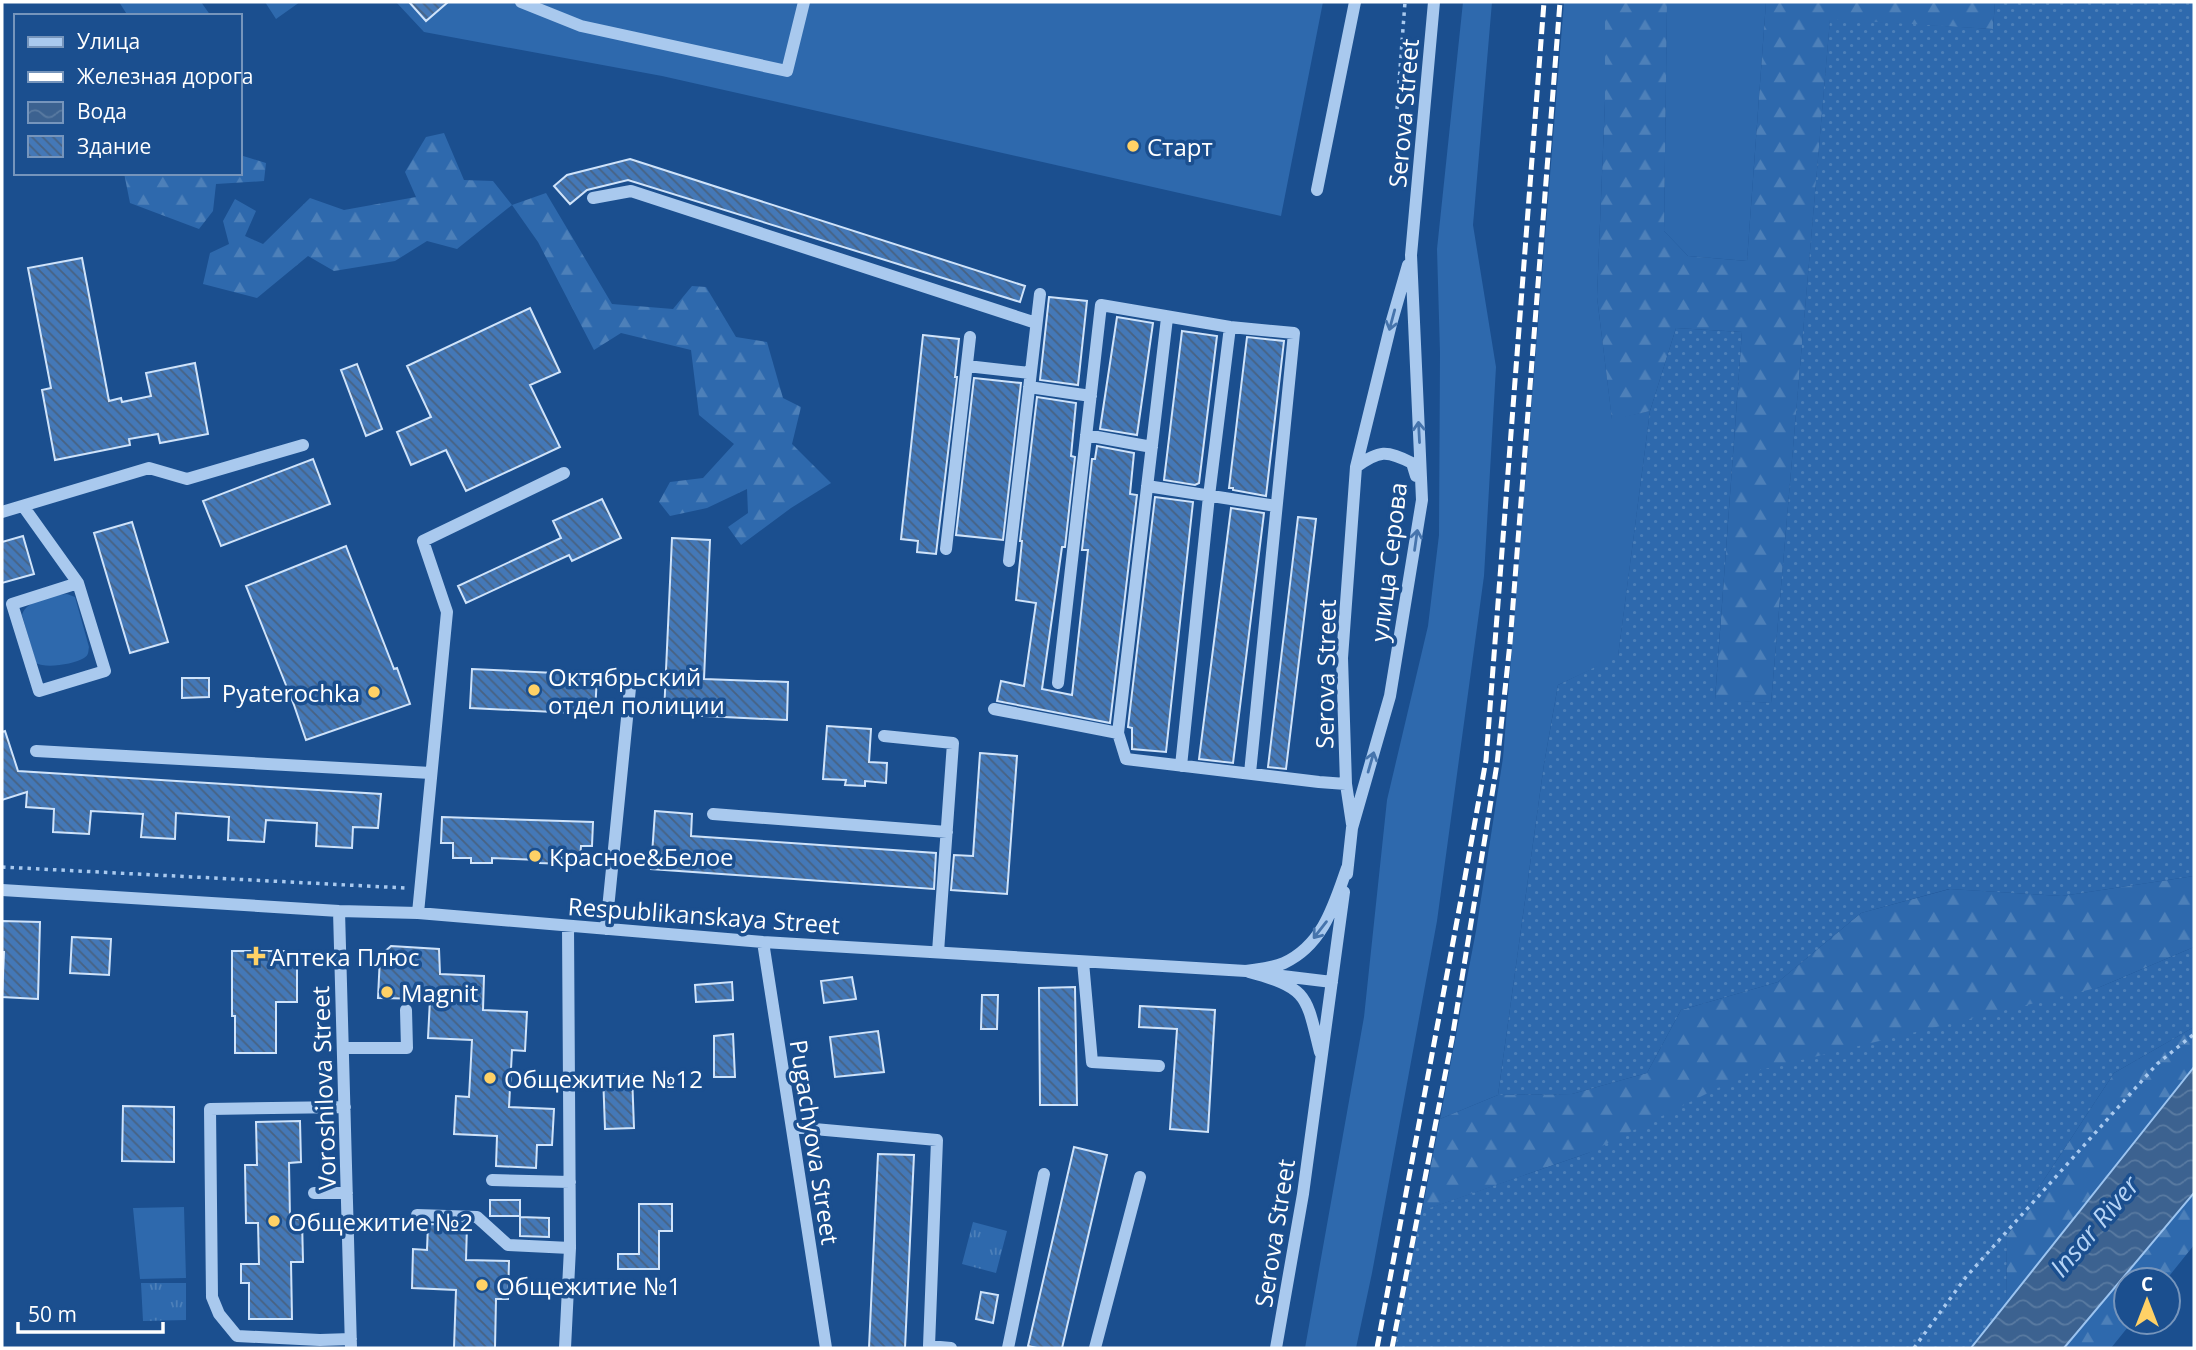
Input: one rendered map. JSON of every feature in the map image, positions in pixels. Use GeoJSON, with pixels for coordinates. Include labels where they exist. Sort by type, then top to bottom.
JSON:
{"type":"FeatureCollection","features":[{"type":"Feature","properties":{"kind":"street"},"geometry":{"type":"LineString","coordinates":[[521,2],[581,26],[787,71],[804,2]]}},
{"type":"Feature","properties":{"kind":"street"},"geometry":{"type":"LineString","coordinates":[[1317,190],[1355,2]]}},
{"type":"Feature","properties":{"kind":"street","name":"Serova Street"},"geometry":{"type":"LineString","coordinates":[[1278,1342],[1303,1194],[1352,828],[1346,784],[1342,658],[1356,467],[1411,255],[1434,2]]}},
{"type":"Feature","properties":{"kind":"street"},"geometry":{"type":"LineString","coordinates":[[593,198],[631,191],[1036,323]]}},
{"type":"Feature","properties":{"kind":"street","name":"улица Серова"},"geometry":{"type":"LineString","coordinates":[[1352,828],[1390,696],[1422,500],[1411,255]]}},
{"type":"Feature","properties":{"kind":"street"},"geometry":{"type":"LineString","coordinates":[[1009,561],[1040,294]]}},
{"type":"Feature","properties":{"kind":"street"},"geometry":{"type":"LineString","coordinates":[[1058,683],[1101,305],[1167,318],[1294,333],[1251,773]]}},
{"type":"Feature","properties":{"kind":"street"},"geometry":{"type":"LineString","coordinates":[[1167,318],[1118,733],[1126,759],[1346,784]]}},
{"type":"Feature","properties":{"kind":"street"},"geometry":{"type":"LineString","coordinates":[[1181,765],[1230,327]]}},
{"type":"Feature","properties":{"kind":"street"},"geometry":{"type":"LineString","coordinates":[[946,549],[970,337]]}},
{"type":"Feature","properties":{"kind":"street"},"geometry":{"type":"LineString","coordinates":[[967,366],[1030,373]]}},
{"type":"Feature","properties":{"kind":"street"},"geometry":{"type":"LineString","coordinates":[[1029,387],[1091,396]]}},
{"type":"Feature","properties":{"kind":"street"},"geometry":{"type":"LineString","coordinates":[[1086,435],[1152,447]]}},
{"type":"Feature","properties":{"kind":"street"},"geometry":{"type":"LineString","coordinates":[[2,512],[149,468],[187,479],[303,445]]}},
{"type":"Feature","properties":{"kind":"street"},"geometry":{"type":"LineString","coordinates":[[1356,467],[1373,454],[1395,454],[1412,463],[1422,500]]}},
{"type":"Feature","properties":{"kind":"street"},"geometry":{"type":"LineString","coordinates":[[418,913],[447,612],[423,541],[564,473]]}},
{"type":"Feature","properties":{"kind":"street"},"geometry":{"type":"LineString","coordinates":[[1147,486],[1276,506]]}},
{"type":"Feature","properties":{"kind":"street"},"geometry":{"type":"LineString","coordinates":[[23,506],[78,583],[105,671],[39,691],[12,604],[78,583]]}},
{"type":"Feature","properties":{"kind":"street"},"geometry":{"type":"LineString","coordinates":[[606,929],[630,688]]}},
{"type":"Feature","properties":{"kind":"street"},"geometry":{"type":"LineString","coordinates":[[994,709],[1118,733]]}},
{"type":"Feature","properties":{"kind":"street"},"geometry":{"type":"LineString","coordinates":[[884,736],[953,743],[938,952]]}},
{"type":"Feature","properties":{"kind":"street"},"geometry":{"type":"LineString","coordinates":[[36,751],[431,773]]}},
{"type":"Feature","properties":{"kind":"street"},"geometry":{"type":"LineString","coordinates":[[713,814],[947,832]]}},
{"type":"Feature","properties":{"kind":"street","name":"Respublikanskaya Street"},"geometry":{"type":"LineString","coordinates":[[2,890],[339,911],[418,913],[763,942],[1246,971],[1283,964],[1304,949],[1327,922],[1347,868]]}},
{"type":"Feature","properties":{"kind":"street","name":"Voroshilova Street"},"geometry":{"type":"LineString","coordinates":[[339,911],[351,1343]]}},
{"type":"Feature","properties":{"kind":"street"},"geometry":{"type":"LineString","coordinates":[[565,1348],[570,1248],[568,926]]}},
{"type":"Feature","properties":{"kind":"street","name":"Pugachyova Street"},"geometry":{"type":"LineString","coordinates":[[763,942],[826,1348]]}},
{"type":"Feature","properties":{"kind":"street"},"geometry":{"type":"LineString","coordinates":[[1083,962],[1092,1062],[1158,1066]]}},
{"type":"Feature","properties":{"kind":"street"},"geometry":{"type":"LineString","coordinates":[[1246,971],[1332,982]]}},
{"type":"Feature","properties":{"kind":"street"},"geometry":{"type":"LineString","coordinates":[[1246,971],[1278,980],[1297,990],[1309,1009],[1322,1060]]}},
{"type":"Feature","properties":{"kind":"street"},"geometry":{"type":"LineString","coordinates":[[343,1048],[407,1048],[406,1010]]}},
{"type":"Feature","properties":{"kind":"street"},"geometry":{"type":"LineString","coordinates":[[345,1107],[210,1109],[212,1297],[219,1314],[237,1336],[351,1343]]}},
{"type":"Feature","properties":{"kind":"street"},"geometry":{"type":"LineString","coordinates":[[792,1127],[937,1140],[929,1346],[951,1348]]}},
{"type":"Feature","properties":{"kind":"street"},"geometry":{"type":"LineString","coordinates":[[1008,1348],[1044,1174]]}},
{"type":"Feature","properties":{"kind":"street"},"geometry":{"type":"LineString","coordinates":[[1095,1348],[1140,1177]]}},
{"type":"Feature","properties":{"kind":"street"},"geometry":{"type":"LineString","coordinates":[[492,1180],[570,1182]]}},
{"type":"Feature","properties":{"kind":"street"},"geometry":{"type":"LineString","coordinates":[[314,1193],[347,1193]]}},
{"type":"Feature","properties":{"kind":"street"},"geometry":{"type":"LineString","coordinates":[[417,1215],[477,1217],[508,1245],[570,1248]]}},
{"type":"Feature","properties":{"kind":"street"},"geometry":{"type":"LineString","coordinates":[[1271,1348],[1278,1342]]}},
{"type":"Feature","properties":{"kind":"path"},"geometry":{"type":"LineString","coordinates":[[1397,109],[1405,2]]}},
{"type":"Feature","properties":{"kind":"path"},"geometry":{"type":"LineString","coordinates":[[2,867],[420,889]]}},
{"type":"Feature","properties":{"kind":"path"},"geometry":{"type":"LineString","coordinates":[[1914,1348],[1966,1277],[2157,1064],[2194,1034]]}},
{"type":"Feature","properties":{"kind":"green space"},"geometry":{"type":"Polygon","coordinates":[[[119,2],[201,2],[210,14],[127,14],[119,2]]]}},
{"type":"Feature","properties":{"kind":"green space"},"geometry":{"type":"Polygon","coordinates":[[[265,2],[300,2],[276,19],[265,2]]]}},
{"type":"Feature","properties":{"kind":"green space","name":"Старт"},"geometry":{"type":"Polygon","coordinates":[[[396,2],[1323,2],[1281,216],[662,76],[424,32],[396,2]]]}},
{"type":"Feature","properties":{"kind":"green space"},"geometry":{"type":"Polygon","coordinates":[[[1463,2],[1492,2],[1473,225],[1496,367],[1484,576],[1437,921],[1356,1348],[1305,1348],[1364,1017],[1387,800],[1428,626],[1439,535],[1440,353],[1437,249],[1463,2]]]}},
{"type":"Feature","properties":{"kind":"green space"},"geometry":{"type":"Polygon","coordinates":[[[1564,2],[1605,2],[1605,101],[1597,297],[1612,419],[1650,411],[1618,657],[1558,685],[1544,764],[1498,1095],[1440,1119],[1476,931],[1503,758],[1564,2]]]}},
{"type":"Feature","properties":{"kind":"green space"},"geometry":{"type":"Polygon","coordinates":[[[1605,2],[1667,2],[1664,231],[1688,256],[1747,261],[1766,2],[1995,2],[1993,29],[1830,20],[1771,703],[1715,700],[1742,332],[1676,328],[1650,411],[1612,420],[1597,297],[1605,101],[1605,2]]]}},
{"type":"Feature","properties":{"kind":"green space"},"geometry":{"type":"Polygon","coordinates":[[[1667,2],[1766,2],[1747,261],[1688,256],[1664,231],[1667,2]]]}},
{"type":"Feature","properties":{"kind":"green space"},"geometry":{"type":"Polygon","coordinates":[[[1995,2],[2194,2],[2194,876],[2062,896],[1949,889],[1861,913],[1778,982],[1681,1010],[1647,1073],[1572,1094],[1498,1095],[1544,764],[1558,685],[1618,656],[1650,411],[1676,328],[1742,332],[1715,699],[1771,703],[1830,19],[1993,29],[1995,2]]]}},
{"type":"Feature","properties":{"kind":"green space"},"geometry":{"type":"Polygon","coordinates":[[[444,133],[464,180],[493,181],[512,205],[457,249],[427,241],[395,261],[334,271],[308,256],[257,298],[203,284],[210,253],[229,244],[223,221],[235,199],[256,211],[245,236],[263,244],[310,198],[344,210],[416,197],[405,172],[426,137],[444,133]]]}},
{"type":"Feature","properties":{"kind":"green space"},"geometry":{"type":"Polygon","coordinates":[[[242,156],[266,163],[264,181],[216,184],[213,211],[199,229],[130,203],[124,175],[242,175],[242,156]]]}},
{"type":"Feature","properties":{"kind":"green space"},"geometry":{"type":"Polygon","coordinates":[[[546,193],[612,304],[673,309],[692,286],[706,287],[736,337],[767,342],[783,398],[801,407],[792,444],[831,483],[791,508],[741,545],[728,527],[748,513],[747,489],[707,508],[670,516],[659,502],[670,482],[703,478],[734,444],[699,415],[691,350],[621,333],[594,350],[538,242],[512,205],[546,193]]]}},
{"type":"Feature","properties":{"kind":"green space"},"geometry":{"type":"Polygon","coordinates":[[[67,594],[75,597],[89,647],[88,655],[67,664],[46,666],[36,663],[22,615],[35,602],[67,594]]]}},
{"type":"Feature","properties":{"kind":"green space"},"geometry":{"type":"Polygon","coordinates":[[[2194,876],[2194,947],[2100,987],[1588,1153],[1422,1211],[1440,1119],[1498,1095],[1572,1094],[1647,1073],[1681,1010],[1778,982],[1861,913],[1950,889],[2062,896],[2194,876]]]}},
{"type":"Feature","properties":{"kind":"green space"},"geometry":{"type":"Polygon","coordinates":[[[2194,947],[2194,1027],[2114,1073],[2007,1236],[2006,1305],[1971,1348],[1395,1348],[1421,1211],[1588,1153],[1748,1073],[2100,987],[2194,947]]]}},
{"type":"Feature","properties":{"kind":"green space"},"geometry":{"type":"Polygon","coordinates":[[[2194,1027],[2194,1067],[2006,1305],[2007,1236],[2114,1073],[2194,1027]]]}},
{"type":"Feature","properties":{"kind":"green space"},"geometry":{"type":"Polygon","coordinates":[[[2194,1193],[2194,1245],[2177,1266],[2133,1266],[2194,1193]]]}},
{"type":"Feature","properties":{"kind":"green space"},"geometry":{"type":"Polygon","coordinates":[[[184,1207],[186,1278],[140,1279],[133,1208],[184,1207]]]}},
{"type":"Feature","properties":{"kind":"green space"},"geometry":{"type":"Polygon","coordinates":[[[973,1222],[1007,1231],[996,1273],[962,1264],[973,1222]]]}},
{"type":"Feature","properties":{"kind":"green space"},"geometry":{"type":"Polygon","coordinates":[[[141,1283],[186,1283],[186,1320],[143,1321],[141,1283]]]}},
{"type":"Feature","properties":{"kind":"green space"},"geometry":{"type":"Polygon","coordinates":[[[2112,1291],[2112,1336],[2121,1336],[2111,1348],[2064,1348],[2112,1291]]]}},
{"type":"Feature","properties":{"kind":"water","name":"Insar River"},"geometry":{"type":"Polygon","coordinates":[[[2194,1067],[2194,1193],[2133,1266],[2112,1266],[2112,1291],[2064,1348],[1971,1348],[2194,1067]]]}},
{"type":"Feature","properties":{"kind":"building"},"geometry":{"type":"Polygon","coordinates":[[[409,2],[448,2],[426,21],[409,2]]]}},
{"type":"Feature","properties":{"kind":"building"},"geometry":{"type":"Polygon","coordinates":[[[630,159],[1025,286],[1020,302],[628,180],[587,190],[570,204],[554,186],[567,175],[630,159]]]}},
{"type":"Feature","properties":{"kind":"building"},"geometry":{"type":"Polygon","coordinates":[[[82,258],[109,401],[121,398],[122,402],[151,396],[146,373],[195,363],[208,434],[160,443],[158,434],[129,439],[130,445],[55,460],[42,390],[51,388],[28,268],[82,258]]]}},
{"type":"Feature","properties":{"kind":"building"},"geometry":{"type":"Polygon","coordinates":[[[1049,297],[1087,301],[1078,385],[1040,380],[1049,297]]]}},
{"type":"Feature","properties":{"kind":"building"},"geometry":{"type":"Polygon","coordinates":[[[530,308],[560,372],[530,385],[560,447],[466,491],[446,450],[411,465],[397,432],[431,417],[407,366],[530,308]]]}},
{"type":"Feature","properties":{"kind":"building"},"geometry":{"type":"Polygon","coordinates":[[[1117,317],[1153,323],[1137,435],[1100,429],[1117,317]]]}},
{"type":"Feature","properties":{"kind":"building"},"geometry":{"type":"Polygon","coordinates":[[[1182,331],[1217,336],[1199,483],[1195,485],[1164,480],[1182,331]]]}},
{"type":"Feature","properties":{"kind":"building"},"geometry":{"type":"Polygon","coordinates":[[[923,335],[959,339],[936,554],[917,552],[918,541],[901,539],[923,335]]]}},
{"type":"Feature","properties":{"kind":"building"},"geometry":{"type":"Polygon","coordinates":[[[1247,337],[1284,341],[1266,496],[1229,488],[1247,337]]]}},
{"type":"Feature","properties":{"kind":"building"},"geometry":{"type":"Polygon","coordinates":[[[357,364],[382,429],[366,436],[341,370],[357,364]]]}},
{"type":"Feature","properties":{"kind":"building"},"geometry":{"type":"Polygon","coordinates":[[[974,378],[1021,383],[1003,540],[956,535],[974,378]]]}},
{"type":"Feature","properties":{"kind":"building"},"geometry":{"type":"Polygon","coordinates":[[[1037,397],[1076,403],[1071,456],[1075,457],[1065,547],[1062,547],[1042,689],[1072,695],[1088,550],[1082,550],[1092,459],[1095,459],[1097,446],[1134,453],[1130,494],[1137,495],[1110,723],[997,701],[1001,681],[1024,686],[1036,603],[1016,600],[1037,397]]]}},
{"type":"Feature","properties":{"kind":"building"},"geometry":{"type":"Polygon","coordinates":[[[313,459],[330,504],[221,546],[203,501],[313,459]]]}},
{"type":"Feature","properties":{"kind":"building"},"geometry":{"type":"Polygon","coordinates":[[[1155,497],[1193,502],[1166,752],[1132,749],[1132,728],[1128,727],[1155,497]]]}},
{"type":"Feature","properties":{"kind":"building"},"geometry":{"type":"Polygon","coordinates":[[[602,499],[621,538],[572,561],[569,555],[466,603],[458,586],[561,538],[553,521],[602,499]]]}},
{"type":"Feature","properties":{"kind":"building"},"geometry":{"type":"Polygon","coordinates":[[[1231,508],[1264,513],[1233,763],[1199,759],[1231,508]]]}},
{"type":"Feature","properties":{"kind":"building"},"geometry":{"type":"Polygon","coordinates":[[[1298,517],[1316,519],[1286,769],[1268,767],[1298,517]]]}},
{"type":"Feature","properties":{"kind":"building"},"geometry":{"type":"Polygon","coordinates":[[[132,522],[168,642],[130,653],[94,533],[132,522]]]}},
{"type":"Feature","properties":{"kind":"building"},"geometry":{"type":"Polygon","coordinates":[[[23,536],[34,574],[2,583],[2,542],[23,536]]]}},
{"type":"Feature","properties":{"kind":"building"},"geometry":{"type":"Polygon","coordinates":[[[672,538],[710,540],[704,679],[788,682],[787,720],[664,714],[672,538]]]}},
{"type":"Feature","properties":{"kind":"building"},"geometry":{"type":"Polygon","coordinates":[[[346,546],[410,704],[306,740],[246,586],[346,546]]]}},
{"type":"Feature","properties":{"kind":"building"},"geometry":{"type":"Polygon","coordinates":[[[472,669],[597,675],[595,714],[470,708],[472,669]]]}},
{"type":"Feature","properties":{"kind":"building"},"geometry":{"type":"Polygon","coordinates":[[[182,678],[209,678],[209,697],[182,698],[182,678]]]}},
{"type":"Feature","properties":{"kind":"building"},"geometry":{"type":"Polygon","coordinates":[[[827,726],[871,729],[869,762],[887,763],[886,783],[865,781],[865,786],[845,785],[846,780],[823,779],[827,726]]]}},
{"type":"Feature","properties":{"kind":"building"},"geometry":{"type":"Polygon","coordinates":[[[5,731],[18,771],[381,794],[378,828],[353,827],[352,848],[316,846],[317,823],[266,820],[264,842],[228,840],[229,817],[176,813],[175,839],[141,837],[143,814],[91,811],[89,834],[53,832],[54,809],[26,807],[27,792],[2,800],[2,732],[5,731]]]}},
{"type":"Feature","properties":{"kind":"building"},"geometry":{"type":"Polygon","coordinates":[[[980,753],[1017,756],[1007,894],[951,890],[954,855],[973,856],[980,753]]]}},
{"type":"Feature","properties":{"kind":"building"},"geometry":{"type":"Polygon","coordinates":[[[655,811],[692,814],[691,836],[936,853],[934,889],[651,869],[655,811]]]}},
{"type":"Feature","properties":{"kind":"building"},"geometry":{"type":"Polygon","coordinates":[[[442,817],[593,822],[592,846],[581,846],[580,859],[562,858],[562,864],[540,863],[540,860],[492,858],[492,863],[471,863],[471,858],[453,858],[453,843],[441,843],[442,817]]]}},
{"type":"Feature","properties":{"kind":"building"},"geometry":{"type":"Polygon","coordinates":[[[2,921],[40,922],[38,999],[2,997],[2,921]]]}},
{"type":"Feature","properties":{"kind":"building"},"geometry":{"type":"Polygon","coordinates":[[[72,937],[111,939],[109,975],[70,973],[72,937]]]}},
{"type":"Feature","properties":{"kind":"building","name":"Общежитие №12"},"geometry":{"type":"Polygon","coordinates":[[[391,946],[439,949],[440,974],[484,976],[483,1010],[527,1012],[525,1051],[512,1050],[509,1107],[554,1109],[552,1145],[537,1145],[536,1168],[496,1166],[497,1136],[454,1134],[456,1096],[469,1097],[472,1040],[428,1038],[430,999],[378,998],[380,956],[391,946]]]}},
{"type":"Feature","properties":{"kind":"building"},"geometry":{"type":"Polygon","coordinates":[[[232,951],[297,951],[297,1002],[276,1002],[276,1053],[235,1053],[232,951]]]}},
{"type":"Feature","properties":{"kind":"building"},"geometry":{"type":"Polygon","coordinates":[[[852,977],[856,999],[824,1003],[821,981],[852,977]]]}},
{"type":"Feature","properties":{"kind":"building"},"geometry":{"type":"Polygon","coordinates":[[[732,982],[733,1000],[696,1002],[695,985],[732,982]]]}},
{"type":"Feature","properties":{"kind":"building"},"geometry":{"type":"Polygon","coordinates":[[[1075,987],[1077,1105],[1040,1105],[1039,988],[1075,987]]]}},
{"type":"Feature","properties":{"kind":"building"},"geometry":{"type":"Polygon","coordinates":[[[982,995],[998,995],[997,1029],[981,1029],[982,995]]]}},
{"type":"Feature","properties":{"kind":"building"},"geometry":{"type":"Polygon","coordinates":[[[1140,1006],[1215,1010],[1208,1132],[1170,1129],[1177,1029],[1139,1027],[1140,1006]]]}},
{"type":"Feature","properties":{"kind":"building"},"geometry":{"type":"Polygon","coordinates":[[[878,1031],[884,1072],[835,1077],[830,1037],[878,1031]]]}},
{"type":"Feature","properties":{"kind":"building"},"geometry":{"type":"Polygon","coordinates":[[[733,1034],[735,1077],[714,1077],[714,1036],[733,1034]]]}},
{"type":"Feature","properties":{"kind":"building"},"geometry":{"type":"Polygon","coordinates":[[[603,1074],[632,1074],[634,1128],[605,1129],[603,1074]]]}},
{"type":"Feature","properties":{"kind":"building"},"geometry":{"type":"Polygon","coordinates":[[[123,1106],[174,1107],[174,1162],[122,1161],[123,1106]]]}},
{"type":"Feature","properties":{"kind":"building","name":"Общежитие №2"},"geometry":{"type":"Polygon","coordinates":[[[300,1121],[301,1162],[289,1163],[290,1219],[302,1219],[303,1262],[291,1262],[292,1319],[249,1319],[249,1283],[241,1283],[241,1264],[259,1264],[258,1223],[246,1223],[245,1165],[257,1165],[256,1122],[300,1121]]]}},
{"type":"Feature","properties":{"kind":"building"},"geometry":{"type":"Polygon","coordinates":[[[1074,1147],[1107,1155],[1062,1348],[1037,1348],[1028,1346],[1074,1147]]]}},
{"type":"Feature","properties":{"kind":"building"},"geometry":{"type":"Polygon","coordinates":[[[878,1154],[914,1155],[905,1348],[869,1348],[878,1154]]]}},
{"type":"Feature","properties":{"kind":"building"},"geometry":{"type":"Polygon","coordinates":[[[490,1200],[520,1200],[520,1216],[490,1216],[490,1200]]]}},
{"type":"Feature","properties":{"kind":"building"},"geometry":{"type":"Polygon","coordinates":[[[639,1204],[672,1204],[672,1231],[659,1231],[659,1269],[618,1269],[618,1254],[639,1254],[639,1204]]]}},
{"type":"Feature","properties":{"kind":"building"},"geometry":{"type":"Polygon","coordinates":[[[520,1217],[549,1218],[549,1237],[520,1236],[520,1217]]]}},
{"type":"Feature","properties":{"kind":"building","name":"Общежитие №1"},"geometry":{"type":"Polygon","coordinates":[[[428,1224],[467,1225],[466,1260],[509,1261],[508,1299],[496,1299],[495,1348],[454,1348],[456,1290],[412,1288],[413,1249],[427,1250],[428,1224]]]}},
{"type":"Feature","properties":{"kind":"building"},"geometry":{"type":"Polygon","coordinates":[[[981,1292],[998,1295],[993,1323],[976,1319],[981,1292]]]}},
{"type":"Feature","properties":{"kind":"railway"},"geometry":{"type":"LineString","coordinates":[[1377,1348],[1486,760],[1544,2]]}},
{"type":"Feature","properties":{"kind":"railway"},"geometry":{"type":"LineString","coordinates":[[1392,1348],[1452,1039],[1497,764],[1510,643],[1560,2]]}},
{"type":"Feature","properties":{"kind":"place","name":"Старт"},"geometry":{"type":"Point","coordinates":[1133,146]}},
{"type":"Feature","properties":{"kind":"place","name":"Октябрьский отдел полиции"},"geometry":{"type":"Point","coordinates":[534,690]}},
{"type":"Feature","properties":{"kind":"place","name":"Pyaterochka"},"geometry":{"type":"Point","coordinates":[374,692]}},
{"type":"Feature","properties":{"kind":"place","name":"Красное&Белое"},"geometry":{"type":"Point","coordinates":[535,856]}},
{"type":"Feature","properties":{"kind":"place","name":"Аптека Плюс"},"geometry":{"type":"Point","coordinates":[256,956]}},
{"type":"Feature","properties":{"kind":"place","name":"Magnit"},"geometry":{"type":"Point","coordinates":[387,992]}},
{"type":"Feature","properties":{"kind":"place","name":"Общежитие №12"},"geometry":{"type":"Point","coordinates":[490,1078]}},
{"type":"Feature","properties":{"kind":"place","name":"Общежитие №2"},"geometry":{"type":"Point","coordinates":[274,1221]}},
{"type":"Feature","properties":{"kind":"place","name":"Общежитие №1"},"geometry":{"type":"Point","coordinates":[482,1285]}}]}
